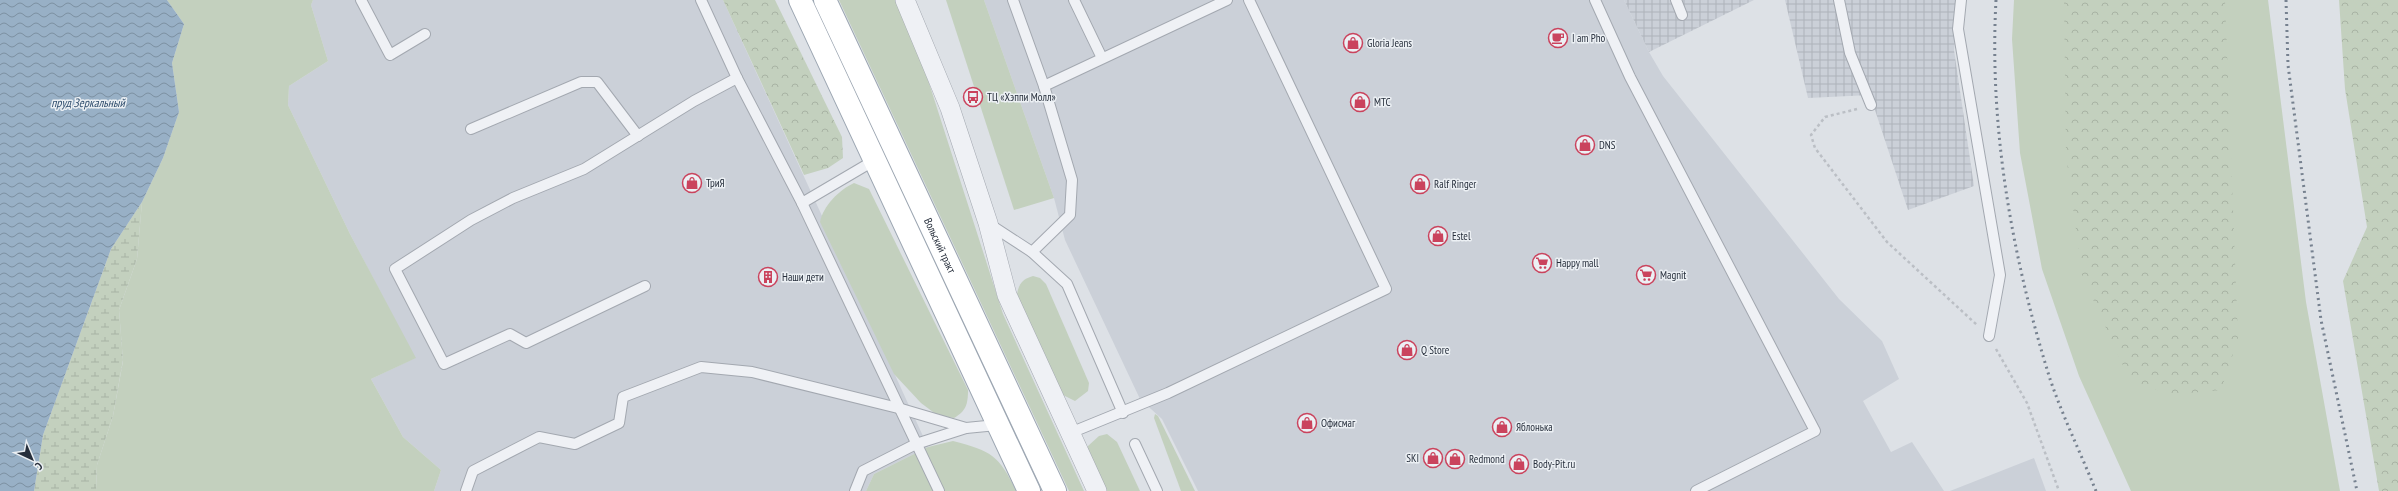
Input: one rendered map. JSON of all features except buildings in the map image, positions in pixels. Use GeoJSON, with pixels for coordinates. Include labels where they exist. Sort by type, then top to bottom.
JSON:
{"type":"FeatureCollection","features":[{"type":"Feature","properties":{"kind":"main road","name":"Вольский тракт"},"geometry":{"type":"LineString","coordinates":[[800,0],[1029,491]]}},
{"type":"Feature","properties":{"kind":"main road","name":"Вольский тракт"},"geometry":{"type":"LineString","coordinates":[[825,0],[1055,491]]}},
{"type":"Feature","properties":{"kind":"street"},"geometry":{"type":"LineString","coordinates":[[905,0],[950,108],[988,223],[1007,295],[1097,491]]}},
{"type":"Feature","properties":{"kind":"lane"},"geometry":{"type":"LineString","coordinates":[[361,0],[390,54],[425,34]]}},
{"type":"Feature","properties":{"kind":"lane"},"geometry":{"type":"LineString","coordinates":[[701,0],[738,78],[802,203],[898,408],[939,491]]}},
{"type":"Feature","properties":{"kind":"lane"},"geometry":{"type":"LineString","coordinates":[[1013,0],[1044,86],[1072,180],[1070,215],[1032,252]]}},
{"type":"Feature","properties":{"kind":"lane"},"geometry":{"type":"LineString","coordinates":[[1074,0],[1102,58]]}},
{"type":"Feature","properties":{"kind":"lane"},"geometry":{"type":"LineString","coordinates":[[1044,86],[1227,0]]}},
{"type":"Feature","properties":{"kind":"lane"},"geometry":{"type":"LineString","coordinates":[[1070,433],[1123,413],[1386,289],[1249,0]]}},
{"type":"Feature","properties":{"kind":"lane"},"geometry":{"type":"LineString","coordinates":[[1595,0],[1630,77],[1815,431],[1696,491]]}},
{"type":"Feature","properties":{"kind":"lane"},"geometry":{"type":"LineString","coordinates":[[1676,0],[1682,15]]}},
{"type":"Feature","properties":{"kind":"lane"},"geometry":{"type":"LineString","coordinates":[[1838,0],[1850,53],[1871,105]]}},
{"type":"Feature","properties":{"kind":"lane"},"geometry":{"type":"LineString","coordinates":[[1961,0],[1958,29],[2000,275],[1989,336]]}},
{"type":"Feature","properties":{"kind":"lane"},"geometry":{"type":"LineString","coordinates":[[645,286],[526,343],[510,334],[444,364],[395,268],[471,220],[513,198],[584,169],[694,101],[738,78]]}},
{"type":"Feature","properties":{"kind":"lane"},"geometry":{"type":"LineString","coordinates":[[471,129],[581,82],[597,82],[638,136]]}},
{"type":"Feature","properties":{"kind":"lane"},"geometry":{"type":"LineString","coordinates":[[802,203],[875,160]]}},
{"type":"Feature","properties":{"kind":"lane"},"geometry":{"type":"LineString","coordinates":[[988,223],[1032,252],[1067,284],[1123,413]]}},
{"type":"Feature","properties":{"kind":"lane"},"geometry":{"type":"LineString","coordinates":[[466,491],[473,471],[539,436],[575,444],[619,423],[623,397],[701,367],[752,372],[898,408],[966,428]]}},
{"type":"Feature","properties":{"kind":"lane"},"geometry":{"type":"LineString","coordinates":[[855,491],[863,471],[916,444],[966,428],[997,425]]}},
{"type":"Feature","properties":{"kind":"lane"},"geometry":{"type":"LineString","coordinates":[[1135,444],[1157,491]]}},
{"type":"Feature","properties":{"kind":"path"},"geometry":{"type":"LineString","coordinates":[[1871,105],[1825,117],[1811,135],[1815,148],[1887,242],[1989,336],[2027,403],[2059,491]]}},
{"type":"Feature","properties":{"kind":"shaded area"},"geometry":{"type":"Polygon","coordinates":[[[313,0],[723,0],[928,447],[874,474],[866,491],[434,491],[441,470],[403,437],[371,379],[415,358],[350,234],[288,105],[289,86],[328,61],[311,5],[313,0]]]}},
{"type":"Feature","properties":{"kind":"shaded area"},"geometry":{"type":"Polygon","coordinates":[[[984,0],[1624,0],[1649,52],[1663,76],[1839,299],[1882,341],[1899,379],[1863,401],[1891,452],[1912,442],[1944,491],[1198,491],[1162,419],[1140,399],[1065,240],[1054,198],[984,0]]]}},
{"type":"Feature","properties":{"kind":"shaded area"},"geometry":{"type":"Polygon","coordinates":[[[1624,0],[1754,0],[1649,52],[1624,0]]]}},
{"type":"Feature","properties":{"kind":"shaded area"},"geometry":{"type":"Polygon","coordinates":[[[1785,0],[1959,0],[1954,50],[1974,186],[1908,210],[1870,95],[1808,98],[1785,0]]]}},
{"type":"Feature","properties":{"kind":"shaded area"},"geometry":{"type":"Polygon","coordinates":[[[2034,458],[2046,491],[1950,491],[2034,458]]]}},
{"type":"Feature","properties":{"kind":"green space"},"geometry":{"type":"Polygon","coordinates":[[[167,0],[313,0],[311,5],[328,61],[289,86],[288,105],[350,234],[416,358],[371,379],[403,437],[441,470],[434,491],[96,491],[97,465],[113,416],[123,361],[119,310],[137,259],[142,202],[163,158],[179,112],[172,63],[184,24],[167,0]]]}},
{"type":"Feature","properties":{"kind":"green space"},"geometry":{"type":"Polygon","coordinates":[[[723,0],[775,0],[842,137],[843,158],[828,168],[804,175],[723,0]]]}},
{"type":"Feature","properties":{"kind":"green space"},"geometry":{"type":"Polygon","coordinates":[[[839,0],[898,0],[929,83],[1003,314],[1084,491],[1069,491],[839,0]]]}},
{"type":"Feature","properties":{"kind":"green space"},"geometry":{"type":"Polygon","coordinates":[[[946,0],[984,0],[1054,198],[1014,210],[946,0]]]}},
{"type":"Feature","properties":{"kind":"green space"},"geometry":{"type":"Polygon","coordinates":[[[2014,0],[2268,0],[2306,302],[2340,491],[2131,491],[2079,376],[2042,269],[2020,153],[2012,39],[2014,0]]]}},
{"type":"Feature","properties":{"kind":"green space"},"geometry":{"type":"Polygon","coordinates":[[[2064,0],[2225,0],[2238,339],[2221,390],[2170,395],[2129,379],[2082,275],[2066,155],[2064,0]]]}},
{"type":"Feature","properties":{"kind":"green space"},"geometry":{"type":"Polygon","coordinates":[[[2339,0],[2398,0],[2398,491],[2379,491],[2343,281],[2367,227],[2345,89],[2339,0]]]}},
{"type":"Feature","properties":{"kind":"green space"},"geometry":{"type":"Polygon","coordinates":[[[854,183],[869,189],[968,390],[966,407],[954,418],[937,415],[921,403],[894,374],[820,222],[824,210],[832,199],[854,183]]]}},
{"type":"Feature","properties":{"kind":"green space"},"geometry":{"type":"Polygon","coordinates":[[[142,202],[137,259],[119,310],[123,360],[113,416],[97,465],[96,491],[34,491],[43,435],[111,249],[142,202]]]}},
{"type":"Feature","properties":{"kind":"green space"},"geometry":{"type":"Polygon","coordinates":[[[1033,276],[1040,278],[1046,284],[1089,383],[1088,391],[1075,401],[1063,395],[1017,294],[1022,282],[1033,276]]]}},
{"type":"Feature","properties":{"kind":"green space"},"geometry":{"type":"Polygon","coordinates":[[[1155,414],[1158,416],[1195,491],[1181,491],[1154,418],[1155,414]]]}},
{"type":"Feature","properties":{"kind":"green space"},"geometry":{"type":"Polygon","coordinates":[[[1107,434],[1117,442],[1140,491],[1106,491],[1088,453],[1088,446],[1099,436],[1107,434]]]}},
{"type":"Feature","properties":{"kind":"green space"},"geometry":{"type":"Polygon","coordinates":[[[953,441],[976,448],[992,456],[1004,469],[1016,491],[866,491],[874,474],[928,447],[953,441]]]}},
{"type":"Feature","properties":{"kind":"water","name":"пруд Зеркальный"},"geometry":{"type":"Polygon","coordinates":[[[0,0],[167,0],[184,24],[172,63],[179,112],[163,158],[142,202],[111,249],[43,435],[34,491],[0,491],[0,0]]]}},
{"type":"Feature","properties":{"kind":"railway"},"geometry":{"type":"LineString","coordinates":[[1996,0],[1996,96],[2006,192],[2014,239],[2036,333],[2050,379],[2096,491]]}},
{"type":"Feature","properties":{"kind":"railway"},"geometry":{"type":"LineString","coordinates":[[2286,0],[2288,65],[2321,320],[2357,491]]}},
{"type":"Feature","properties":{"kind":"place","name":"I am Pho"},"geometry":{"type":"Point","coordinates":[1558,38]}},
{"type":"Feature","properties":{"kind":"place","name":"Gloria Jeans"},"geometry":{"type":"Point","coordinates":[1353,43]}},
{"type":"Feature","properties":{"kind":"place","name":"ТЦ «Хэппи Молл»"},"geometry":{"type":"Point","coordinates":[973,97]}},
{"type":"Feature","properties":{"kind":"place","name":"МТС"},"geometry":{"type":"Point","coordinates":[1360,102]}},
{"type":"Feature","properties":{"kind":"place","name":"DNS"},"geometry":{"type":"Point","coordinates":[1585,145]}},
{"type":"Feature","properties":{"kind":"place","name":"ТриЯ"},"geometry":{"type":"Point","coordinates":[692,183]}},
{"type":"Feature","properties":{"kind":"place","name":"Ralf Ringer"},"geometry":{"type":"Point","coordinates":[1420,184]}},
{"type":"Feature","properties":{"kind":"place","name":"Estel"},"geometry":{"type":"Point","coordinates":[1438,236]}},
{"type":"Feature","properties":{"kind":"place","name":"Happy mall"},"geometry":{"type":"Point","coordinates":[1542,263]}},
{"type":"Feature","properties":{"kind":"place","name":"Magnit"},"geometry":{"type":"Point","coordinates":[1646,275]}},
{"type":"Feature","properties":{"kind":"place","name":"Наши дети"},"geometry":{"type":"Point","coordinates":[768,277]}},
{"type":"Feature","properties":{"kind":"place","name":"Q Store"},"geometry":{"type":"Point","coordinates":[1407,350]}},
{"type":"Feature","properties":{"kind":"place","name":"Офисмаг"},"geometry":{"type":"Point","coordinates":[1307,423]}},
{"type":"Feature","properties":{"kind":"place","name":"Яблонька"},"geometry":{"type":"Point","coordinates":[1502,427]}},
{"type":"Feature","properties":{"kind":"place","name":"SKI"},"geometry":{"type":"Point","coordinates":[1433,458]}},
{"type":"Feature","properties":{"kind":"place","name":"Redmond"},"geometry":{"type":"Point","coordinates":[1455,459]}},
{"type":"Feature","properties":{"kind":"place","name":"Body-Pit.ru"},"geometry":{"type":"Point","coordinates":[1519,464]}}]}
